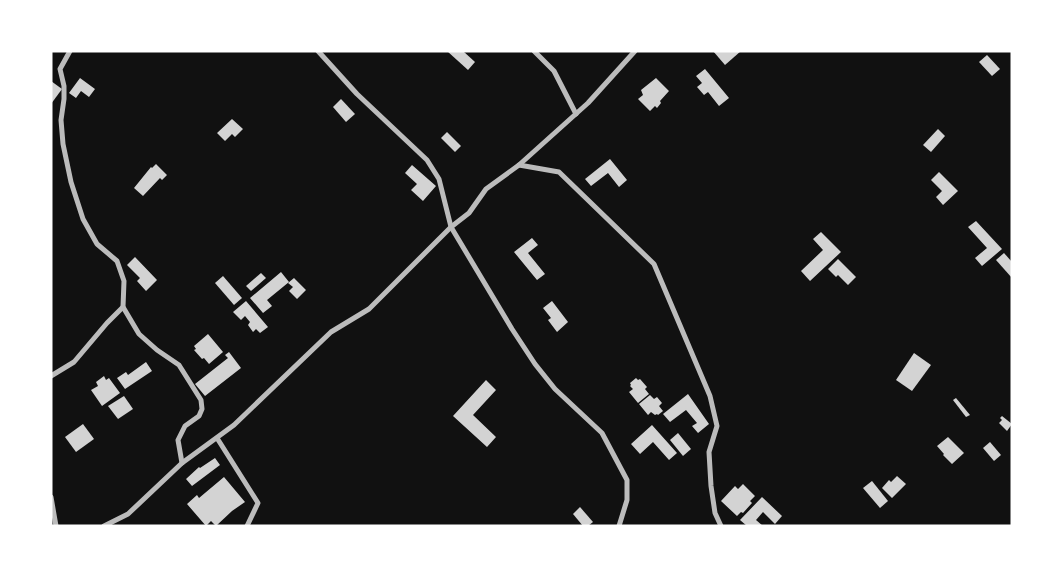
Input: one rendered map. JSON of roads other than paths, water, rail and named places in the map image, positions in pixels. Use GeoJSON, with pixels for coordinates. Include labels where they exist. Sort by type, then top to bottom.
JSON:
{"type":"FeatureCollection","features":[{"type":"Feature","properties":{"kind":"street"},"geometry":{"type":"LineString","coordinates":[[70,51],[60,69],[64,86],[61,120],[71,182],[83,219],[97,244],[117,261],[124,281],[123,307],[139,334],[179,365],[201,400],[202,409],[199,416],[185,426],[178,440],[182,463]]}},
{"type":"Feature","properties":{"kind":"street"},"geometry":{"type":"LineString","coordinates":[[318,51],[357,94],[427,160],[439,179],[451,227],[512,329],[555,389],[602,433],[627,480],[627,500],[619,526]]}},
{"type":"Feature","properties":{"kind":"street"},"geometry":{"type":"LineString","coordinates":[[534,51],[554,71],[576,114]]}},
{"type":"Feature","properties":{"kind":"street"},"geometry":{"type":"LineString","coordinates":[[104,526],[128,514],[182,463],[234,425],[331,332],[369,309],[451,227],[469,213],[486,189],[519,165],[588,103],[635,51]]}},
{"type":"Feature","properties":{"kind":"street"},"geometry":{"type":"LineString","coordinates":[[519,165],[559,172],[654,264],[710,396],[717,426],[709,452],[711,486],[715,513],[721,526]]}},
{"type":"Feature","properties":{"kind":"street"},"geometry":{"type":"LineString","coordinates":[[51,376],[74,362],[123,307]]}},
{"type":"Feature","properties":{"kind":"street"},"geometry":{"type":"LineString","coordinates":[[217,438],[258,503],[247,526]]}},
{"type":"Feature","properties":{"kind":"street"},"geometry":{"type":"LineString","coordinates":[[51,497],[56,526]]}}]}
